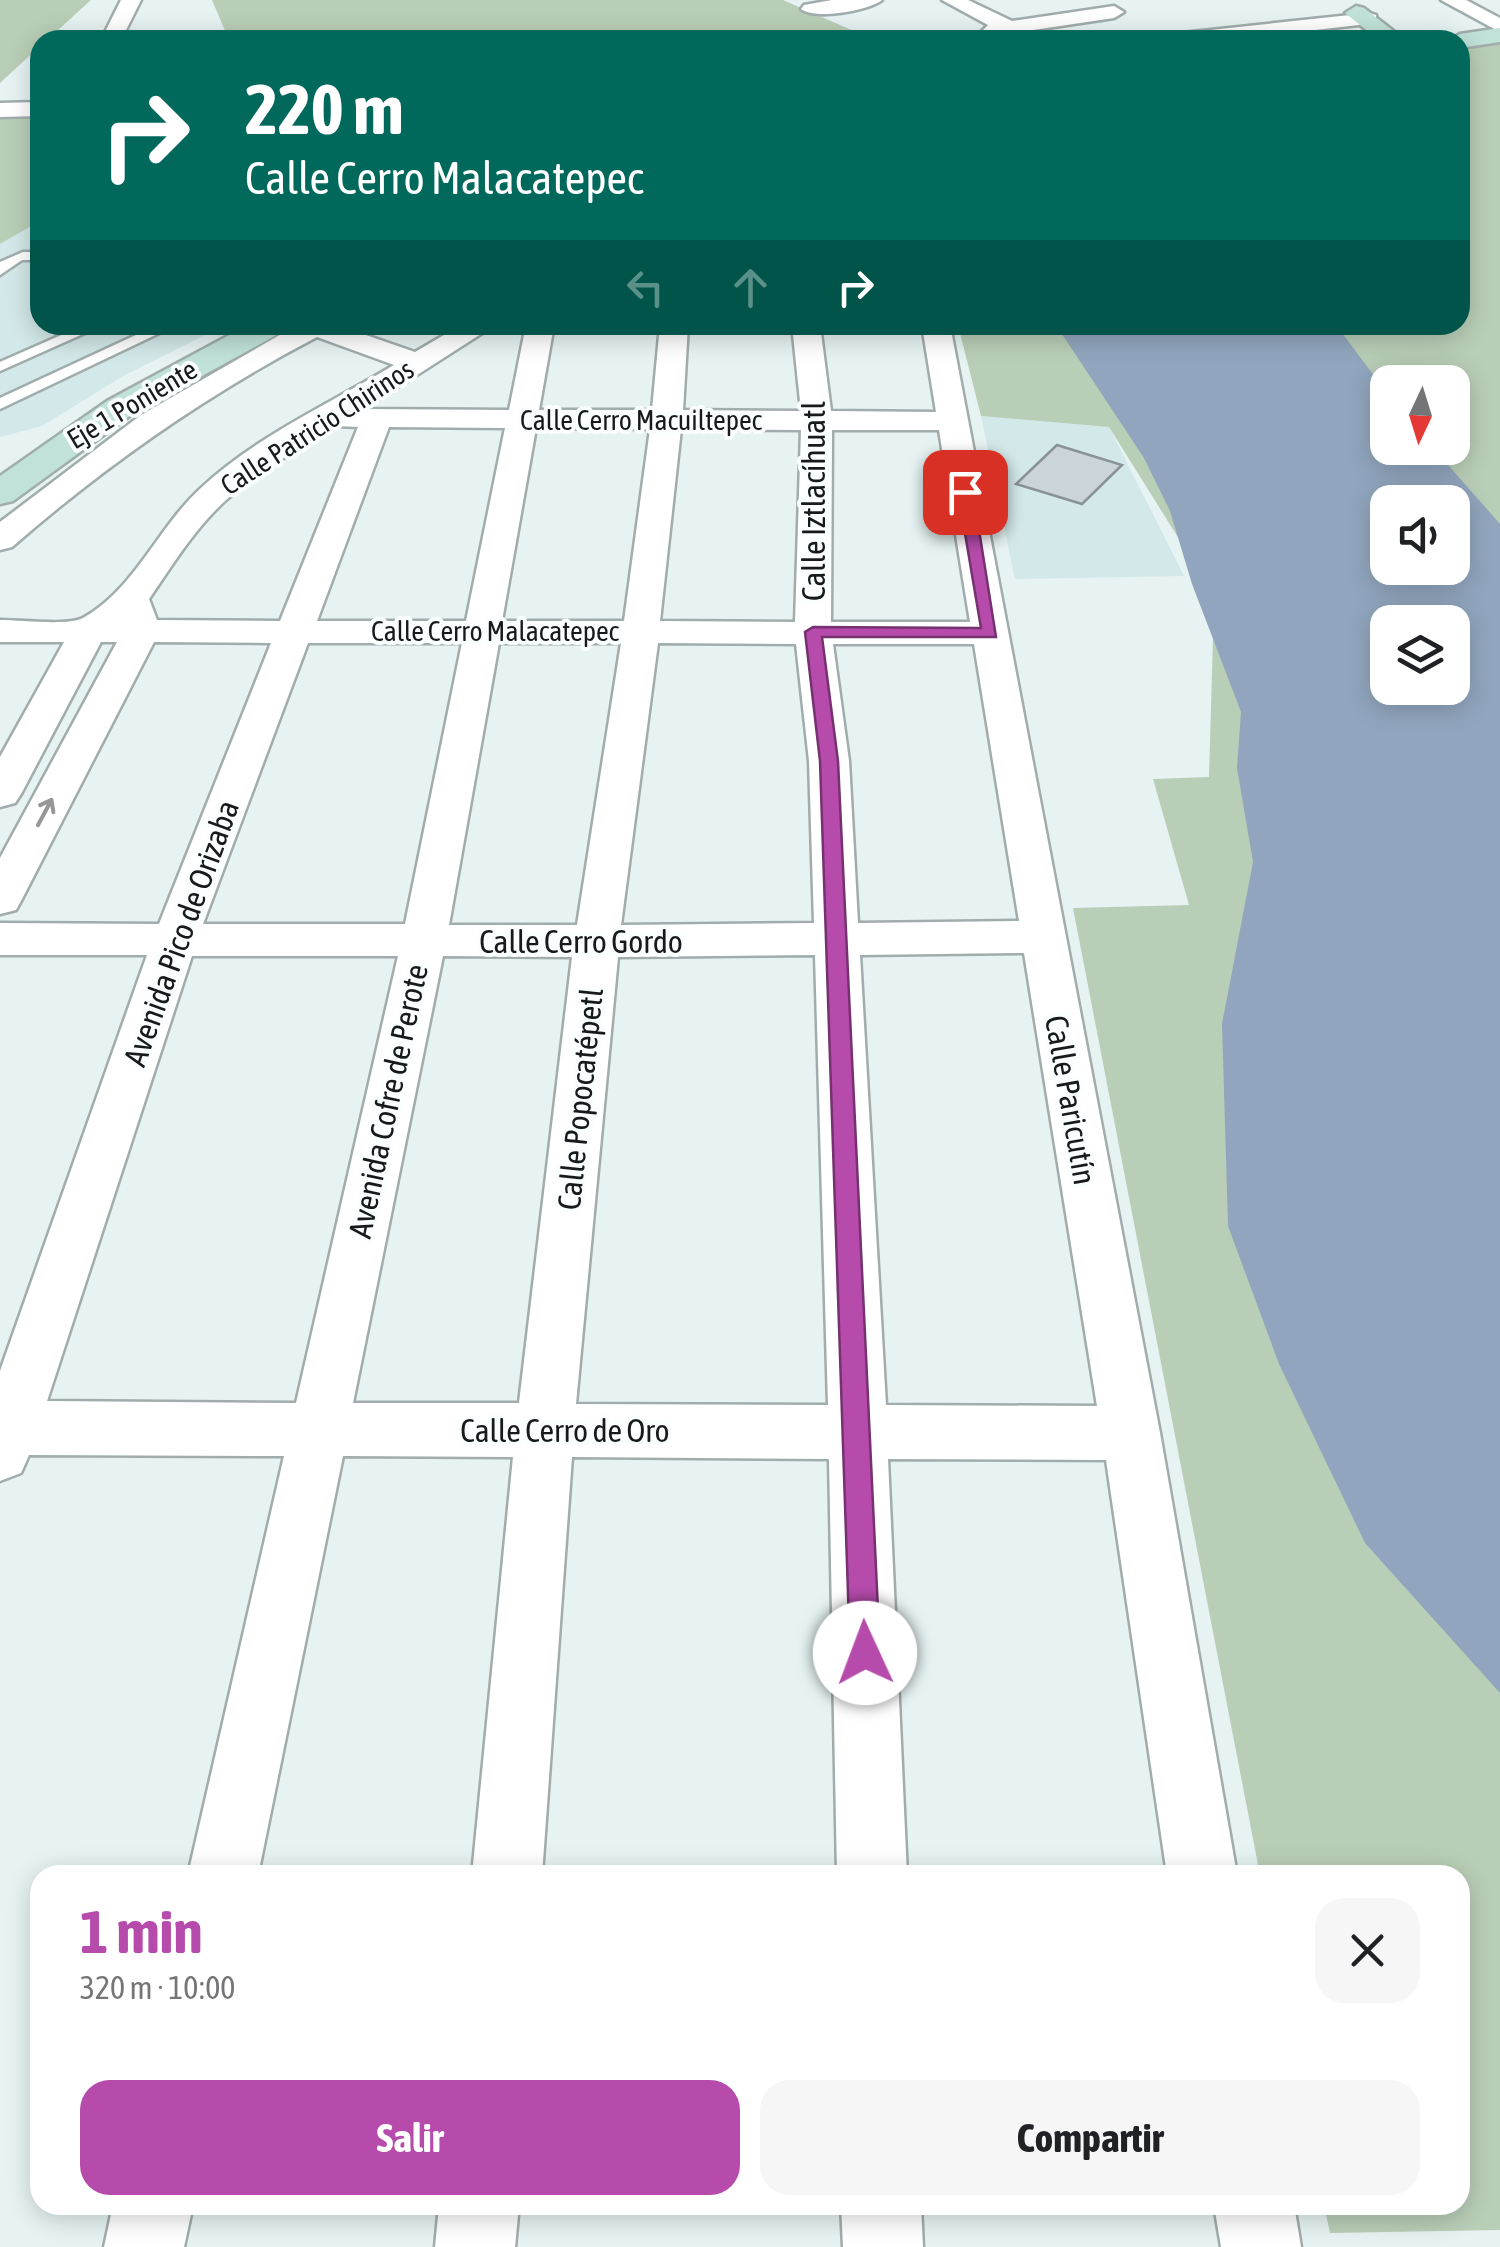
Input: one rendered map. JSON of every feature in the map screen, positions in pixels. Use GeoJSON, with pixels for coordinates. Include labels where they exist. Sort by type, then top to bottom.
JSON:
{"type":"FeatureCollection","features":[{"type":"Feature","properties":{"kind":"main road"},"geometry":{"type":"LineString","coordinates":[[1470,40],[1500,35]]}},
{"type":"Feature","properties":{"kind":"main road","name":"Eje 1 Poniente"},"geometry":{"type":"LineString","coordinates":[[0,494],[110,414],[235,335]]}},
{"type":"Feature","properties":{"kind":"main road"},"geometry":{"type":"LineString","coordinates":[[14,440],[110,414]]}},
{"type":"Feature","properties":{"kind":"street"},"geometry":{"type":"LineString","coordinates":[[116,30],[131,0]]}},
{"type":"Feature","properties":{"kind":"street"},"geometry":{"type":"LineString","coordinates":[[811,8],[872,0]]}},
{"type":"Feature","properties":{"kind":"street"},"geometry":{"type":"LineString","coordinates":[[956,0],[996,30]]}},
{"type":"Feature","properties":{"kind":"street"},"geometry":{"type":"LineString","coordinates":[[1015,30],[1116,10],[1094,0]]}},
{"type":"Feature","properties":{"kind":"street"},"geometry":{"type":"LineString","coordinates":[[1452,0],[1500,26]]}},
{"type":"Feature","properties":{"kind":"street"},"geometry":{"type":"LineString","coordinates":[[1261,30],[1358,19]]}},
{"type":"Feature","properties":{"kind":"street"},"geometry":{"type":"LineString","coordinates":[[0,110],[30,108]]}},
{"type":"Feature","properties":{"kind":"street"},"geometry":{"type":"LineString","coordinates":[[0,540],[56,489],[125,436],[208,382],[299,335]]}},
{"type":"Feature","properties":{"kind":"street"},"geometry":{"type":"LineString","coordinates":[[341,335],[416,363]]}},
{"type":"Feature","properties":{"kind":"street","name":"Calle Patricio Chirinos"},"geometry":{"type":"LineString","coordinates":[[0,899],[177,533],[212,494],[245,468],[464,335]]}},
{"type":"Feature","properties":{"kind":"street","name":"Avenida Cofre de Perote"},"geometry":{"type":"LineString","coordinates":[[224,1865],[424,941],[538,335]]}},
{"type":"Feature","properties":{"kind":"street","name":"Calle Popocatépetl"},"geometry":{"type":"LineString","coordinates":[[508,1865],[545,1430],[597,942],[668,420],[673,335]]}},
{"type":"Feature","properties":{"kind":"street","name":"Calle Iztlacíhuatl"},"geometry":{"type":"LineString","coordinates":[[807,335],[817,420],[813,632],[829,761],[858,1430],[872,1865]]}},
{"type":"Feature","properties":{"kind":"street","name":"Calle Paricutín"},"geometry":{"type":"LineString","coordinates":[[938,335],[1131,1433],[1200,1865]]}},
{"type":"Feature","properties":{"kind":"street","name":"Calle Cerro Macuiltepec"},"geometry":{"type":"LineString","coordinates":[[330,418],[952,421]]}},
{"type":"Feature","properties":{"kind":"street","name":"Avenida Pico de Orizaba"},"geometry":{"type":"LineString","coordinates":[[3,1436],[175,940],[377,418]]}},
{"type":"Feature","properties":{"kind":"street","name":"Calle Cerro Malacatepec"},"geometry":{"type":"LineString","coordinates":[[0,631],[89,631],[137,614],[296,631],[990,633]]}},
{"type":"Feature","properties":{"kind":"street"},"geometry":{"type":"LineString","coordinates":[[0,794],[89,631]]}},
{"type":"Feature","properties":{"kind":"street","name":"Calle Cerro Gordo"},"geometry":{"type":"LineString","coordinates":[[0,939],[597,942],[1041,936]]}},
{"type":"Feature","properties":{"kind":"street","name":"Calle Cerro de Oro"},"geometry":{"type":"LineString","coordinates":[[3,1436],[316,1429],[1131,1433]]}},
{"type":"Feature","properties":{"kind":"street"},"geometry":{"type":"LineString","coordinates":[[144,2247],[151,2215]]}},
{"type":"Feature","properties":{"kind":"street"},"geometry":{"type":"LineString","coordinates":[[475,2247],[477,2215]]}},
{"type":"Feature","properties":{"kind":"street"},"geometry":{"type":"LineString","coordinates":[[881,2215],[882,2247]]}},
{"type":"Feature","properties":{"kind":"street"},"geometry":{"type":"LineString","coordinates":[[1256,2215],[1261,2247]]}},
{"type":"Feature","properties":{"kind":"lane"},"geometry":{"type":"LineString","coordinates":[[0,271],[8,262],[30,255]]}},
{"type":"Feature","properties":{"kind":"lane"},"geometry":{"type":"LineString","coordinates":[[0,367],[73,335]]}},
{"type":"Feature","properties":{"kind":"lane"},"geometry":{"type":"LineString","coordinates":[[0,404],[147,335]]}},
{"type":"Feature","properties":{"kind":"shaded area"},"geometry":{"type":"Polygon","coordinates":[[[30,227],[30,335],[205,335],[123,376],[42,426],[0,437],[0,244],[30,227]]]}},
{"type":"Feature","properties":{"kind":"shaded area"},"geometry":{"type":"Polygon","coordinates":[[[981,416],[1109,427],[1184,576],[1015,579],[981,416]]]}},
{"type":"Feature","properties":{"kind":"green space"},"geometry":{"type":"Polygon","coordinates":[[[0,0],[91,0],[58,30],[30,30],[30,55],[0,83],[0,0]]]}},
{"type":"Feature","properties":{"kind":"green space"},"geometry":{"type":"Polygon","coordinates":[[[212,0],[783,0],[851,30],[225,30],[212,0]]]}},
{"type":"Feature","properties":{"kind":"green space"},"geometry":{"type":"Polygon","coordinates":[[[1500,41],[1500,2230],[1330,2233],[1326,2215],[1470,2215],[1470,1865],[1258,1865],[1073,908],[1189,905],[1153,779],[1209,777],[1213,638],[1240,707],[1249,651],[1109,427],[981,416],[961,335],[1470,335],[1470,46],[1500,41]]]}},
{"type":"Feature","properties":{"kind":"green space"},"geometry":{"type":"Polygon","coordinates":[[[30,114],[30,227],[0,244],[0,115],[30,114]]]}},
{"type":"Feature","properties":{"kind":"water"},"geometry":{"type":"Polygon","coordinates":[[[1063,335],[1344,335],[1370,370],[1370,465],[1448,465],[1466,485],[1370,485],[1370,585],[1470,585],[1470,490],[1500,524],[1500,1693],[1365,1543],[1279,1364],[1228,1226],[1222,1024],[1253,862],[1237,768],[1241,712],[1192,584],[1170,511],[1144,458],[1063,335]]]}},
{"type":"Feature","properties":{"kind":"building"},"geometry":{"type":"Polygon","coordinates":[[[1057,445],[1122,465],[1082,504],[1016,484],[1057,445]]]}},
{"type":"Feature","properties":{"kind":"route"},"geometry":{"type":"LineString","coordinates":[[865,1653],[829,761],[813,632],[990,633],[965,492]]}}]}
